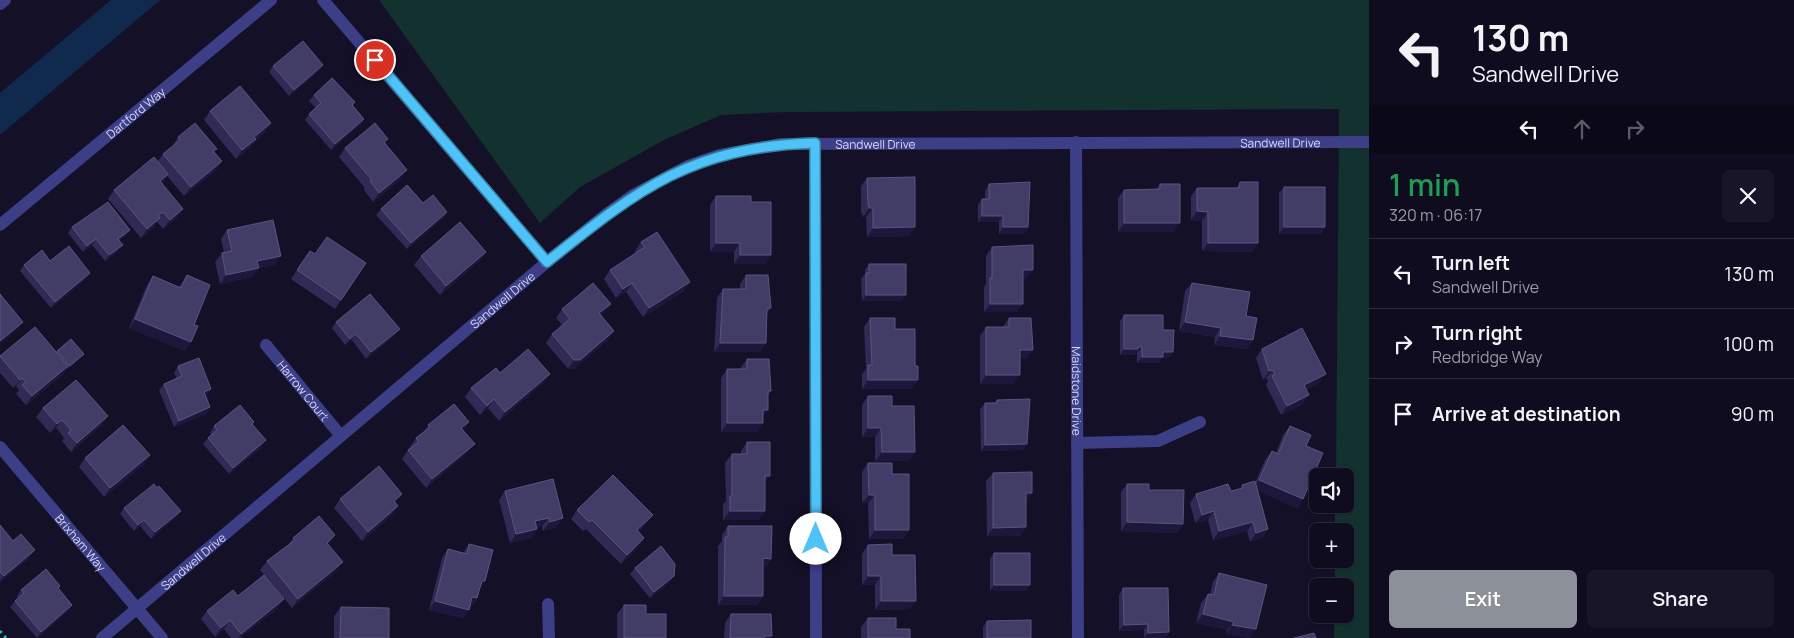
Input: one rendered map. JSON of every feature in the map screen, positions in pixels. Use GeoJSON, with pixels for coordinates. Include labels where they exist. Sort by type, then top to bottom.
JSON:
{"type":"FeatureCollection","features":[{"type":"Feature","properties":{"kind":"street"},"geometry":{"type":"LineString","coordinates":[[0,4],[5,0]]}},
{"type":"Feature","properties":{"kind":"street","name":"Dartford Way"},"geometry":{"type":"LineString","coordinates":[[0,225],[271,0]]}},
{"type":"Feature","properties":{"kind":"street"},"geometry":{"type":"LineString","coordinates":[[324,0],[547,262]]}},
{"type":"Feature","properties":{"kind":"street","name":"Maidstone Drive"},"geometry":{"type":"LineString","coordinates":[[1076,142],[1078,638]]}},
{"type":"Feature","properties":{"kind":"street","name":"Sandwell Drive"},"geometry":{"type":"LineString","coordinates":[[102,638],[547,262],[633,195],[688,166],[720,155],[782,144],[1369,142]]}},
{"type":"Feature","properties":{"kind":"street"},"geometry":{"type":"LineString","coordinates":[[815,143],[816,638]]}},
{"type":"Feature","properties":{"kind":"street","name":"Harrow Court"},"geometry":{"type":"LineString","coordinates":[[266,345],[341,436]]}},
{"type":"Feature","properties":{"kind":"street"},"geometry":{"type":"LineString","coordinates":[[1078,443],[1158,441],[1200,422]]}},
{"type":"Feature","properties":{"kind":"street","name":"Brixham Way"},"geometry":{"type":"LineString","coordinates":[[0,447],[162,638]]}},
{"type":"Feature","properties":{"kind":"street"},"geometry":{"type":"LineString","coordinates":[[548,604],[549,638]]}},
{"type":"Feature","properties":{"kind":"path"},"geometry":{"type":"LineString","coordinates":[[0,631],[6,638]]}},
{"type":"Feature","properties":{"kind":"green space"},"geometry":{"type":"Polygon","coordinates":[[[379,0],[1369,0],[1369,638],[1334,638],[1334,623],[1354,623],[1354,578],[1335,578],[1335,568],[1354,568],[1354,523],[1335,523],[1335,513],[1354,513],[1354,468],[1336,468],[1339,109],[786,112],[721,115],[664,140],[580,187],[540,223],[379,0]]]}},
{"type":"Feature","properties":{"kind":"water"},"geometry":{"type":"Polygon","coordinates":[[[111,0],[160,0],[0,135],[0,93],[111,0]]]}},
{"type":"Feature","properties":{"kind":"building"},"geometry":{"type":"Polygon","coordinates":[[[303,41],[323,65],[294,90],[273,66],[303,41]]]}},
{"type":"Feature","properties":{"kind":"building"},"geometry":{"type":"Polygon","coordinates":[[[332,78],[355,102],[352,105],[364,119],[335,144],[309,114],[321,103],[314,95],[332,78]]]}},
{"type":"Feature","properties":{"kind":"building"},"geometry":{"type":"Polygon","coordinates":[[[240,86],[271,123],[242,150],[210,111],[240,86]]]}},
{"type":"Feature","properties":{"kind":"building"},"geometry":{"type":"Polygon","coordinates":[[[195,123],[217,149],[213,151],[222,161],[191,187],[163,154],[180,140],[178,137],[195,123]]]}},
{"type":"Feature","properties":{"kind":"building"},"geometry":{"type":"Polygon","coordinates":[[[375,123],[388,139],[384,142],[407,170],[379,193],[370,181],[372,180],[345,148],[375,123]]]}},
{"type":"Feature","properties":{"kind":"building"},"geometry":{"type":"Polygon","coordinates":[[[154,157],[168,174],[160,181],[183,209],[170,220],[163,212],[158,215],[160,218],[147,229],[114,190],[154,157]]]}},
{"type":"Feature","properties":{"kind":"building"},"geometry":{"type":"Polygon","coordinates":[[[915,177],[915,227],[873,228],[873,208],[869,208],[868,203],[867,178],[915,177]]]}},
{"type":"Feature","properties":{"kind":"building"},"geometry":{"type":"Polygon","coordinates":[[[1030,182],[1028,227],[1003,227],[1003,216],[982,216],[982,199],[989,199],[989,184],[1030,182]]]}},
{"type":"Feature","properties":{"kind":"building"},"geometry":{"type":"Polygon","coordinates":[[[1240,182],[1258,182],[1258,243],[1208,243],[1208,212],[1197,211],[1197,188],[1239,188],[1240,182]]]}},
{"type":"Feature","properties":{"kind":"building"},"geometry":{"type":"Polygon","coordinates":[[[1160,184],[1180,184],[1180,223],[1124,223],[1124,190],[1160,189],[1160,184]]]}},
{"type":"Feature","properties":{"kind":"building"},"geometry":{"type":"Polygon","coordinates":[[[407,185],[423,203],[433,195],[447,212],[411,243],[381,209],[407,185]]]}},
{"type":"Feature","properties":{"kind":"building"},"geometry":{"type":"Polygon","coordinates":[[[1284,187],[1325,187],[1325,227],[1284,227],[1284,187]]]}},
{"type":"Feature","properties":{"kind":"building"},"geometry":{"type":"Polygon","coordinates":[[[716,196],[751,196],[751,202],[771,202],[771,255],[740,255],[740,243],[716,243],[716,196]]]}},
{"type":"Feature","properties":{"kind":"building"},"geometry":{"type":"Polygon","coordinates":[[[108,202],[130,230],[118,239],[123,245],[109,255],[96,239],[87,246],[72,227],[108,202]]]}},
{"type":"Feature","properties":{"kind":"building"},"geometry":{"type":"Polygon","coordinates":[[[273,220],[281,256],[257,261],[259,268],[226,275],[222,253],[232,251],[227,230],[273,220]]]}},
{"type":"Feature","properties":{"kind":"building"},"geometry":{"type":"Polygon","coordinates":[[[460,222],[486,252],[446,286],[421,256],[460,222]]]}},
{"type":"Feature","properties":{"kind":"building"},"geometry":{"type":"Polygon","coordinates":[[[657,232],[690,282],[649,308],[632,283],[623,289],[610,270],[645,247],[641,242],[657,232]]]}},
{"type":"Feature","properties":{"kind":"building"},"geometry":{"type":"Polygon","coordinates":[[[327,237],[366,263],[341,300],[297,270],[310,251],[315,254],[327,237]]]}},
{"type":"Feature","properties":{"kind":"building"},"geometry":{"type":"Polygon","coordinates":[[[1033,245],[1033,270],[1023,270],[1023,304],[990,304],[992,247],[1033,245]]]}},
{"type":"Feature","properties":{"kind":"building"},"geometry":{"type":"Polygon","coordinates":[[[69,246],[90,273],[55,302],[24,265],[42,250],[50,261],[69,246]]]}},
{"type":"Feature","properties":{"kind":"building"},"geometry":{"type":"Polygon","coordinates":[[[869,264],[906,264],[906,295],[866,295],[866,273],[869,273],[869,264]]]}},
{"type":"Feature","properties":{"kind":"building"},"geometry":{"type":"Polygon","coordinates":[[[187,275],[210,285],[194,325],[198,326],[191,342],[135,319],[153,276],[181,288],[187,275]]]}},
{"type":"Feature","properties":{"kind":"building"},"geometry":{"type":"Polygon","coordinates":[[[746,275],[768,275],[771,308],[767,308],[766,343],[720,343],[723,289],[746,289],[746,275]]]}},
{"type":"Feature","properties":{"kind":"building"},"geometry":{"type":"Polygon","coordinates":[[[593,283],[611,304],[599,313],[614,331],[580,360],[574,360],[552,334],[570,319],[562,309],[593,283]]]}},
{"type":"Feature","properties":{"kind":"building"},"geometry":{"type":"Polygon","coordinates":[[[1192,283],[1250,292],[1246,316],[1257,318],[1253,340],[1220,336],[1221,328],[1185,322],[1192,283]]]}},
{"type":"Feature","properties":{"kind":"building"},"geometry":{"type":"Polygon","coordinates":[[[0,294],[23,322],[0,341],[0,294]]]}},
{"type":"Feature","properties":{"kind":"building"},"geometry":{"type":"Polygon","coordinates":[[[370,294],[400,329],[371,352],[356,334],[350,339],[336,322],[370,294]]]}},
{"type":"Feature","properties":{"kind":"building"},"geometry":{"type":"Polygon","coordinates":[[[1124,315],[1163,315],[1163,330],[1174,330],[1173,352],[1163,352],[1163,357],[1142,357],[1142,347],[1138,347],[1138,349],[1124,349],[1124,315]]]}},
{"type":"Feature","properties":{"kind":"building"},"geometry":{"type":"Polygon","coordinates":[[[870,318],[895,318],[895,329],[915,329],[915,366],[918,366],[918,380],[868,380],[868,365],[872,365],[870,318]]]}},
{"type":"Feature","properties":{"kind":"building"},"geometry":{"type":"Polygon","coordinates":[[[1009,318],[1031,318],[1033,350],[1020,350],[1020,375],[986,375],[986,327],[1009,327],[1009,318]]]}},
{"type":"Feature","properties":{"kind":"building"},"geometry":{"type":"Polygon","coordinates":[[[35,327],[68,366],[32,396],[22,385],[26,382],[22,378],[20,380],[0,356],[35,327]]]}},
{"type":"Feature","properties":{"kind":"building"},"geometry":{"type":"Polygon","coordinates":[[[1302,328],[1326,374],[1304,385],[1309,395],[1287,406],[1272,376],[1275,374],[1273,370],[1269,371],[1262,349],[1302,328]]]}},
{"type":"Feature","properties":{"kind":"building"},"geometry":{"type":"Polygon","coordinates":[[[71,339],[84,354],[70,366],[57,351],[71,339]]]}},
{"type":"Feature","properties":{"kind":"building"},"geometry":{"type":"Polygon","coordinates":[[[528,349],[550,374],[505,412],[494,399],[487,406],[471,388],[496,368],[500,373],[528,349]]]}},
{"type":"Feature","properties":{"kind":"building"},"geometry":{"type":"Polygon","coordinates":[[[199,358],[211,389],[204,392],[210,407],[179,421],[164,384],[182,376],[178,366],[199,358]]]}},
{"type":"Feature","properties":{"kind":"building"},"geometry":{"type":"Polygon","coordinates":[[[747,359],[769,359],[771,391],[768,391],[768,410],[763,410],[763,423],[727,423],[727,369],[747,369],[747,359]]]}},
{"type":"Feature","properties":{"kind":"building"},"geometry":{"type":"Polygon","coordinates":[[[76,380],[108,416],[77,443],[68,433],[71,430],[62,420],[57,424],[43,408],[76,380]]]}},
{"type":"Feature","properties":{"kind":"building"},"geometry":{"type":"Polygon","coordinates":[[[868,396],[892,396],[892,406],[914,406],[915,452],[882,452],[881,428],[868,428],[868,396]]]}},
{"type":"Feature","properties":{"kind":"building"},"geometry":{"type":"Polygon","coordinates":[[[1030,399],[1027,444],[985,445],[985,403],[997,403],[997,400],[1030,399]]]}},
{"type":"Feature","properties":{"kind":"building"},"geometry":{"type":"Polygon","coordinates":[[[454,404],[469,422],[461,428],[475,444],[432,479],[408,450],[419,442],[416,438],[430,427],[428,425],[454,404]]]}},
{"type":"Feature","properties":{"kind":"building"},"geometry":{"type":"Polygon","coordinates":[[[240,405],[254,422],[252,424],[266,440],[233,468],[208,438],[217,430],[214,426],[240,405]]]}},
{"type":"Feature","properties":{"kind":"building"},"geometry":{"type":"Polygon","coordinates":[[[123,425],[150,455],[110,488],[85,458],[123,425]]]}},
{"type":"Feature","properties":{"kind":"building"},"geometry":{"type":"Polygon","coordinates":[[[1290,426],[1311,435],[1306,446],[1323,453],[1316,468],[1309,468],[1309,485],[1303,499],[1259,480],[1272,451],[1278,454],[1290,426]]]}},
{"type":"Feature","properties":{"kind":"building"},"geometry":{"type":"Polygon","coordinates":[[[747,442],[770,442],[770,476],[765,476],[765,511],[730,511],[732,454],[747,454],[747,442]]]}},
{"type":"Feature","properties":{"kind":"building"},"geometry":{"type":"Polygon","coordinates":[[[868,463],[892,463],[892,474],[909,474],[909,530],[875,530],[875,495],[869,495],[868,463]]]}},
{"type":"Feature","properties":{"kind":"building"},"geometry":{"type":"Polygon","coordinates":[[[379,466],[402,494],[394,501],[398,506],[368,532],[340,499],[379,466]]]}},
{"type":"Feature","properties":{"kind":"building"},"geometry":{"type":"Polygon","coordinates":[[[1032,472],[1032,493],[1026,493],[1026,527],[993,528],[993,473],[1032,472]]]}},
{"type":"Feature","properties":{"kind":"building"},"geometry":{"type":"Polygon","coordinates":[[[613,475],[653,515],[637,530],[644,538],[627,555],[592,520],[589,522],[577,510],[613,475]]]}},
{"type":"Feature","properties":{"kind":"building"},"geometry":{"type":"Polygon","coordinates":[[[553,479],[563,518],[550,522],[549,518],[535,521],[537,529],[516,534],[505,491],[553,479]]]}},
{"type":"Feature","properties":{"kind":"building"},"geometry":{"type":"Polygon","coordinates":[[[1255,481],[1268,529],[1256,533],[1253,522],[1219,531],[1214,511],[1202,515],[1196,494],[1228,484],[1231,491],[1243,488],[1242,485],[1255,481]]]}},
{"type":"Feature","properties":{"kind":"building"},"geometry":{"type":"Polygon","coordinates":[[[154,484],[157,488],[159,486],[181,511],[155,532],[144,520],[138,525],[124,508],[154,484]]]}},
{"type":"Feature","properties":{"kind":"building"},"geometry":{"type":"Polygon","coordinates":[[[1127,484],[1149,484],[1149,490],[1184,490],[1183,524],[1127,522],[1127,484]]]}},
{"type":"Feature","properties":{"kind":"building"},"geometry":{"type":"Polygon","coordinates":[[[319,516],[335,535],[327,543],[343,562],[298,599],[267,561],[295,540],[293,538],[319,516]]]}},
{"type":"Feature","properties":{"kind":"building"},"geometry":{"type":"Polygon","coordinates":[[[0,525],[13,541],[21,534],[35,550],[4,576],[0,572],[0,525]]]}},
{"type":"Feature","properties":{"kind":"building"},"geometry":{"type":"Polygon","coordinates":[[[728,526],[772,526],[771,559],[763,558],[763,596],[724,596],[725,537],[728,537],[728,526]]]}},
{"type":"Feature","properties":{"kind":"building"},"geometry":{"type":"Polygon","coordinates":[[[469,544],[493,550],[485,581],[482,581],[477,598],[472,597],[469,610],[435,601],[448,549],[467,554],[469,544]]]}},
{"type":"Feature","properties":{"kind":"building"},"geometry":{"type":"Polygon","coordinates":[[[892,544],[892,555],[915,555],[916,601],[881,601],[881,576],[868,576],[868,545],[892,544]]]}},
{"type":"Feature","properties":{"kind":"building"},"geometry":{"type":"Polygon","coordinates":[[[661,546],[675,564],[674,576],[654,592],[635,568],[661,546]]]}},
{"type":"Feature","properties":{"kind":"building"},"geometry":{"type":"Polygon","coordinates":[[[994,553],[1030,553],[1030,585],[994,585],[994,553]]]}},
{"type":"Feature","properties":{"kind":"building"},"geometry":{"type":"Polygon","coordinates":[[[46,569],[72,605],[41,632],[15,601],[24,593],[21,590],[46,569]]]}},
{"type":"Feature","properties":{"kind":"building"},"geometry":{"type":"Polygon","coordinates":[[[1219,573],[1267,585],[1256,629],[1232,625],[1234,622],[1203,614],[1208,594],[1214,595],[1219,573]]]}},
{"type":"Feature","properties":{"kind":"building"},"geometry":{"type":"Polygon","coordinates":[[[264,575],[284,599],[241,634],[230,620],[221,628],[207,611],[233,590],[238,596],[264,575]]]}},
{"type":"Feature","properties":{"kind":"building"},"geometry":{"type":"Polygon","coordinates":[[[1123,588],[1168,588],[1169,632],[1148,633],[1148,624],[1124,625],[1123,588]]]}},
{"type":"Feature","properties":{"kind":"building"},"geometry":{"type":"Polygon","coordinates":[[[624,605],[646,605],[646,614],[666,614],[666,638],[624,638],[624,605]]]}},
{"type":"Feature","properties":{"kind":"building"},"geometry":{"type":"Polygon","coordinates":[[[341,607],[389,608],[389,638],[340,638],[341,607]]]}},
{"type":"Feature","properties":{"kind":"building"},"geometry":{"type":"Polygon","coordinates":[[[731,614],[771,614],[772,636],[764,636],[764,638],[730,638],[731,614]]]}},
{"type":"Feature","properties":{"kind":"building"},"geometry":{"type":"Polygon","coordinates":[[[868,618],[896,618],[896,629],[910,629],[910,638],[868,638],[868,618]]]}},
{"type":"Feature","properties":{"kind":"building"},"geometry":{"type":"Polygon","coordinates":[[[1031,620],[1031,638],[987,638],[987,621],[1031,620]]]}},
{"type":"Feature","properties":{"kind":"building"},"geometry":{"type":"Polygon","coordinates":[[[1314,633],[1316,638],[1294,638],[1314,633]]]}},
{"type":"Feature","properties":{"kind":"route"},"geometry":{"type":"LineString","coordinates":[[375,60],[547,262],[633,195],[688,166],[720,155],[751,149],[782,144],[815,143],[816,539]]}}]}
